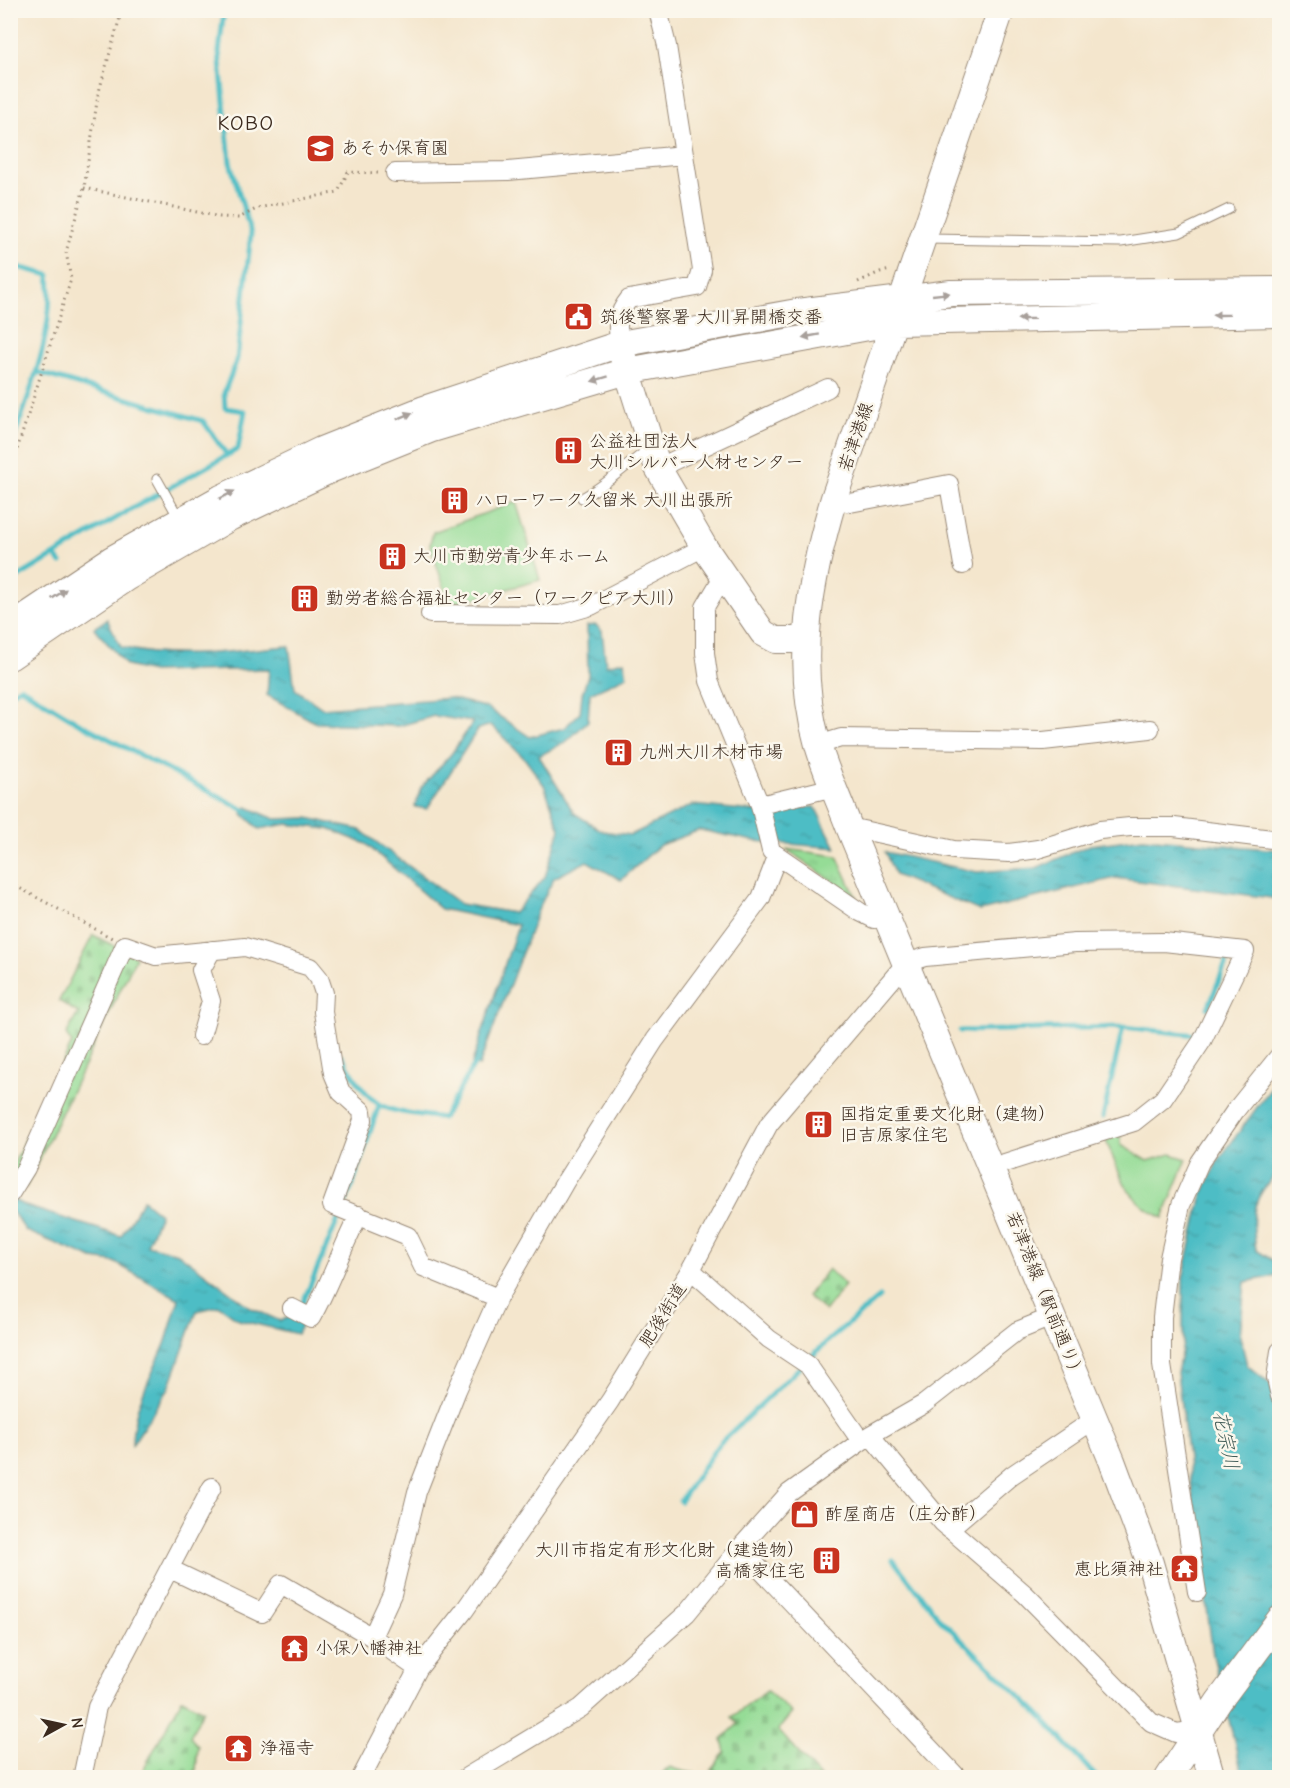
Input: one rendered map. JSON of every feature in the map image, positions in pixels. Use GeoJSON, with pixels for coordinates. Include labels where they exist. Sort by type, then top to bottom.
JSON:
{"type":"FeatureCollection","features":[{"type":"Feature","properties":{"kind":"street"},"geometry":{"type":"LineString","coordinates":[[658,10],[667,46],[702,270],[697,287],[629,299],[619,311],[617,328],[620,344],[654,458],[704,547],[763,633],[776,640],[806,640]]}},
{"type":"Feature","properties":{"kind":"street","name":"若津港線"},"geometry":{"type":"LineString","coordinates":[[867,869],[818,745],[806,673],[808,600],[817,556],[834,498],[1000,10]]}},
{"type":"Feature","properties":{"kind":"street"},"geometry":{"type":"LineString","coordinates":[[395,173],[508,171],[684,155]]}},
{"type":"Feature","properties":{"kind":"street"},"geometry":{"type":"LineString","coordinates":[[10,627],[112,559],[187,530],[231,517],[330,470],[432,429],[627,371],[899,310],[951,293],[1280,290]]}},
{"type":"Feature","properties":{"kind":"street"},"geometry":{"type":"LineString","coordinates":[[10,657],[126,578],[187,530],[221,498],[342,442],[424,409],[620,344],[785,313],[899,310],[1280,314]]}},
{"type":"Feature","properties":{"kind":"street"},"geometry":{"type":"LineString","coordinates":[[654,458],[828,388]]}},
{"type":"Feature","properties":{"kind":"street"},"geometry":{"type":"LineString","coordinates":[[834,498],[850,503],[949,484],[963,565]]}},
{"type":"Feature","properties":{"kind":"street"},"geometry":{"type":"LineString","coordinates":[[430,614],[560,615],[591,606],[704,547]]}},
{"type":"Feature","properties":{"kind":"street"},"geometry":{"type":"LineString","coordinates":[[372,1637],[392,1594],[417,1492],[498,1298],[566,1182],[655,1040],[761,898],[774,854],[760,805],[709,681],[705,653],[705,607],[724,575]]}},
{"type":"Feature","properties":{"kind":"street"},"geometry":{"type":"LineString","coordinates":[[818,745],[841,738],[1043,741],[1150,729]]}},
{"type":"Feature","properties":{"kind":"street"},"geometry":{"type":"LineString","coordinates":[[760,805],[834,787]]}},
{"type":"Feature","properties":{"kind":"street"},"geometry":{"type":"LineString","coordinates":[[852,833],[982,853],[1009,853],[1038,849],[1100,830],[1130,827],[1174,827],[1280,840]]}},
{"type":"Feature","properties":{"kind":"street"},"geometry":{"type":"LineString","coordinates":[[774,854],[860,912],[874,919],[886,917]]}},
{"type":"Feature","properties":{"kind":"street","name":"若津港線（駅前通り）"},"geometry":{"type":"LineString","coordinates":[[867,869],[1053,1316],[1150,1563],[1212,1778]]}},
{"type":"Feature","properties":{"kind":"street"},"geometry":{"type":"LineString","coordinates":[[906,963],[925,957],[1075,943],[1164,942],[1245,951],[1202,1041],[1163,1099],[1134,1122],[992,1167]]}},
{"type":"Feature","properties":{"kind":"street"},"geometry":{"type":"LineString","coordinates":[[10,1194],[26,1168],[125,945],[156,956],[246,947],[295,960],[310,967],[319,978],[324,993],[324,1012],[333,1073],[341,1092],[362,1111],[363,1120],[332,1205],[408,1236],[423,1267],[498,1298]]}},
{"type":"Feature","properties":{"kind":"street"},"geometry":{"type":"LineString","coordinates":[[201,1036],[211,1001],[201,970],[212,950]]}},
{"type":"Feature","properties":{"kind":"street","name":"肥後街道"},"geometry":{"type":"LineString","coordinates":[[362,1778],[418,1669],[464,1611],[610,1401],[691,1270],[769,1124],[906,963]]}},
{"type":"Feature","properties":{"kind":"street"},"geometry":{"type":"LineString","coordinates":[[1197,1592],[1162,1365],[1162,1317],[1169,1258],[1182,1205],[1200,1162],[1235,1111],[1280,1055]]}},
{"type":"Feature","properties":{"kind":"street"},"geometry":{"type":"LineString","coordinates":[[297,1310],[311,1318],[323,1297],[346,1239],[349,1212]]}},
{"type":"Feature","properties":{"kind":"street"},"geometry":{"type":"LineString","coordinates":[[691,1270],[769,1339],[805,1363],[866,1438],[950,1529],[1025,1594],[1151,1722],[1176,1732],[1199,1730]]}},
{"type":"Feature","properties":{"kind":"street"},"geometry":{"type":"LineString","coordinates":[[465,1778],[581,1708],[687,1613],[789,1493],[866,1438],[924,1404],[1017,1331],[1053,1316]]}},
{"type":"Feature","properties":{"kind":"street"},"geometry":{"type":"LineString","coordinates":[[1280,1351],[1276,1378],[1280,1396]]}},
{"type":"Feature","properties":{"kind":"street"},"geometry":{"type":"LineString","coordinates":[[950,1529],[1012,1475],[1095,1419]]}},
{"type":"Feature","properties":{"kind":"street"},"geometry":{"type":"LineString","coordinates":[[82,1778],[97,1707],[212,1487]]}},
{"type":"Feature","properties":{"kind":"street"},"geometry":{"type":"LineString","coordinates":[[740,1548],[958,1778]]}},
{"type":"Feature","properties":{"kind":"street"},"geometry":{"type":"LineString","coordinates":[[170,1569],[262,1613],[282,1584],[372,1637],[418,1669]]}},
{"type":"Feature","properties":{"kind":"street"},"geometry":{"type":"LineString","coordinates":[[1168,1778],[1219,1701],[1280,1619]]}},
{"type":"Feature","properties":{"kind":"lane"},"geometry":{"type":"LineString","coordinates":[[924,239],[1121,242],[1179,233],[1229,209]]}},
{"type":"Feature","properties":{"kind":"lane"},"geometry":{"type":"LineString","coordinates":[[582,498],[605,485],[626,465],[654,458]]}},
{"type":"Feature","properties":{"kind":"lane"},"geometry":{"type":"LineString","coordinates":[[159,482],[187,530]]}},
{"type":"Feature","properties":{"kind":"path"},"geometry":{"type":"LineString","coordinates":[[10,472],[71,279],[66,252],[84,188],[98,95],[122,10]]}},
{"type":"Feature","properties":{"kind":"path"},"geometry":{"type":"LineString","coordinates":[[84,188],[220,218],[239,218],[252,211],[338,192],[348,172],[395,173]]}},
{"type":"Feature","properties":{"kind":"path"},"geometry":{"type":"LineString","coordinates":[[10,883],[125,945]]}},
{"type":"Feature","properties":{"kind":"green space"},"geometry":{"type":"Polygon","coordinates":[[[516,502],[540,580],[450,605],[430,545],[433,532],[516,502]]]}},
{"type":"Feature","properties":{"kind":"green space"},"geometry":{"type":"Polygon","coordinates":[[[786,849],[837,856],[856,897],[786,849]]]}},
{"type":"Feature","properties":{"kind":"green space"},"geometry":{"type":"Polygon","coordinates":[[[93,935],[136,957],[26,1187],[11,1176],[10,1171],[72,1043],[66,1035],[78,1013],[59,1001],[93,935]]]}},
{"type":"Feature","properties":{"kind":"green space"},"geometry":{"type":"Polygon","coordinates":[[[1120,1130],[1121,1145],[1148,1161],[1171,1154],[1187,1159],[1163,1218],[1139,1202],[1124,1183],[1103,1134],[1120,1130]]]}},
{"type":"Feature","properties":{"kind":"green space"},"geometry":{"type":"Polygon","coordinates":[[[828,1269],[845,1285],[825,1311],[807,1296],[828,1269]]]}},
{"type":"Feature","properties":{"kind":"green space"},"geometry":{"type":"Polygon","coordinates":[[[767,1691],[792,1713],[778,1730],[820,1777],[777,1777],[772,1773],[766,1777],[726,1777],[711,1770],[725,1752],[722,1739],[738,1724],[732,1717],[767,1691]]]}},
{"type":"Feature","properties":{"kind":"green space"},"geometry":{"type":"Polygon","coordinates":[[[182,1699],[203,1710],[190,1737],[198,1746],[196,1770],[191,1777],[139,1777],[182,1699]]]}},
{"type":"Feature","properties":{"kind":"green space"},"geometry":{"type":"Polygon","coordinates":[[[670,1767],[687,1772],[716,1777],[657,1777],[670,1767]]]}},
{"type":"Feature","properties":{"kind":"water"},"geometry":{"type":"Polygon","coordinates":[[[107,619],[121,647],[141,651],[162,654],[205,654],[289,646],[295,689],[322,708],[451,698],[487,708],[530,737],[564,728],[580,713],[582,694],[588,676],[587,626],[596,625],[602,631],[606,665],[624,661],[627,676],[590,693],[588,721],[567,741],[539,756],[574,813],[602,831],[631,835],[692,805],[753,811],[815,807],[836,848],[754,841],[700,830],[660,845],[621,880],[587,861],[554,878],[539,908],[479,1066],[472,1063],[518,925],[441,909],[366,844],[328,829],[287,824],[259,829],[242,813],[247,807],[275,819],[308,818],[360,830],[460,904],[514,913],[545,877],[560,829],[544,785],[525,759],[491,725],[478,729],[427,809],[415,807],[421,788],[452,753],[473,722],[434,716],[399,726],[316,723],[267,695],[269,669],[152,672],[127,666],[94,628],[107,619]]]}},
{"type":"Feature","properties":{"kind":"water"},"geometry":{"type":"Polygon","coordinates":[[[1143,838],[1279,850],[1279,899],[1115,878],[980,911],[895,875],[885,852],[977,872],[1036,868],[1090,845],[1143,838]]]}},
{"type":"Feature","properties":{"kind":"water","name":"花宗川"},"geometry":{"type":"Polygon","coordinates":[[[1279,1077],[1279,1170],[1258,1199],[1254,1215],[1256,1250],[1277,1263],[1275,1276],[1245,1282],[1240,1336],[1247,1365],[1271,1385],[1279,1437],[1279,1777],[1243,1777],[1213,1655],[1177,1373],[1183,1344],[1183,1278],[1201,1199],[1217,1162],[1279,1077]]]}},
{"type":"Feature","properties":{"kind":"water"},"geometry":{"type":"Polygon","coordinates":[[[10,1198],[25,1206],[121,1236],[143,1200],[160,1214],[147,1245],[178,1253],[251,1308],[280,1321],[294,1315],[303,1321],[297,1334],[239,1320],[219,1306],[197,1311],[169,1388],[132,1445],[139,1405],[165,1344],[179,1299],[114,1262],[93,1259],[26,1231],[11,1210],[10,1198]]]}},
{"type":"Feature","properties":{"kind":"waterway"},"geometry":{"type":"LineString","coordinates":[[10,582],[128,511],[238,449],[245,411],[225,408],[224,393],[237,359],[251,234],[230,162],[219,52],[224,10]]}},
{"type":"Feature","properties":{"kind":"waterway"},"geometry":{"type":"LineString","coordinates":[[10,265],[49,275],[50,297],[39,363],[10,449]]}},
{"type":"Feature","properties":{"kind":"waterway"},"geometry":{"type":"LineString","coordinates":[[36,372],[203,421],[227,455]]}},
{"type":"Feature","properties":{"kind":"waterway"},"geometry":{"type":"LineString","coordinates":[[55,555],[61,563]]}},
{"type":"Feature","properties":{"kind":"waterway"},"geometry":{"type":"LineString","coordinates":[[10,694],[20,687],[77,722],[250,813]]}},
{"type":"Feature","properties":{"kind":"waterway"},"geometry":{"type":"LineString","coordinates":[[1208,1008],[1228,958]]}},
{"type":"Feature","properties":{"kind":"waterway"},"geometry":{"type":"LineString","coordinates":[[960,1031],[1123,1027],[1196,1035],[1198,1030]]}},
{"type":"Feature","properties":{"kind":"waterway"},"geometry":{"type":"LineString","coordinates":[[1103,1117],[1123,1027]]}},
{"type":"Feature","properties":{"kind":"waterway"},"geometry":{"type":"LineString","coordinates":[[342,1056],[363,1089],[381,1105],[405,1113],[443,1118],[478,1058]]}},
{"type":"Feature","properties":{"kind":"waterway"},"geometry":{"type":"LineString","coordinates":[[301,1307],[353,1184],[379,1105]]}},
{"type":"Feature","properties":{"kind":"waterway"},"geometry":{"type":"LineString","coordinates":[[680,1501],[719,1444],[830,1339],[880,1297]]}},
{"type":"Feature","properties":{"kind":"waterway"},"geometry":{"type":"LineString","coordinates":[[893,1560],[940,1619],[1038,1713],[1097,1778]]}},
{"type":"Feature","properties":{"kind":"place","name":"あそか保育園"},"geometry":{"type":"Point","coordinates":[320,148]}},
{"type":"Feature","properties":{"kind":"place","name":"筑後警察署 大川昇開橋交番"},"geometry":{"type":"Point","coordinates":[579,317]}},
{"type":"Feature","properties":{"kind":"place","name":"公益社団法人 大川シルバー人材センター"},"geometry":{"type":"Point","coordinates":[568,451]}},
{"type":"Feature","properties":{"kind":"place","name":"ハローワーク久留米 大川出張所"},"geometry":{"type":"Point","coordinates":[454,500]}},
{"type":"Feature","properties":{"kind":"place","name":"大川市勤労青少年ホーム"},"geometry":{"type":"Point","coordinates":[392,556]}},
{"type":"Feature","properties":{"kind":"place","name":"勤労者総合福祉センター（ワークピア大川）"},"geometry":{"type":"Point","coordinates":[305,598]}},
{"type":"Feature","properties":{"kind":"place","name":"九州大川木材市場"},"geometry":{"type":"Point","coordinates":[618,752]}},
{"type":"Feature","properties":{"kind":"place","name":"国指定重要文化財（建物） 旧吉原家住宅"},"geometry":{"type":"Point","coordinates":[819,1124]}},
{"type":"Feature","properties":{"kind":"place","name":"酢屋商店（庄分酢）"},"geometry":{"type":"Point","coordinates":[804,1514]}},
{"type":"Feature","properties":{"kind":"place","name":"大川市指定有形文化財（建造物） 高橋家住宅"},"geometry":{"type":"Point","coordinates":[826,1560]}},
{"type":"Feature","properties":{"kind":"place","name":"恵比須神社"},"geometry":{"type":"Point","coordinates":[1185,1569]}},
{"type":"Feature","properties":{"kind":"place","name":"小保八幡神社"},"geometry":{"type":"Point","coordinates":[294,1648]}},
{"type":"Feature","properties":{"kind":"place","name":"浄福寺"},"geometry":{"type":"Point","coordinates":[239,1748]}},
{"type":"Feature","properties":{"kind":"district","name":"KOBO"},"geometry":{"type":"Point","coordinates":[246,123]}}]}
